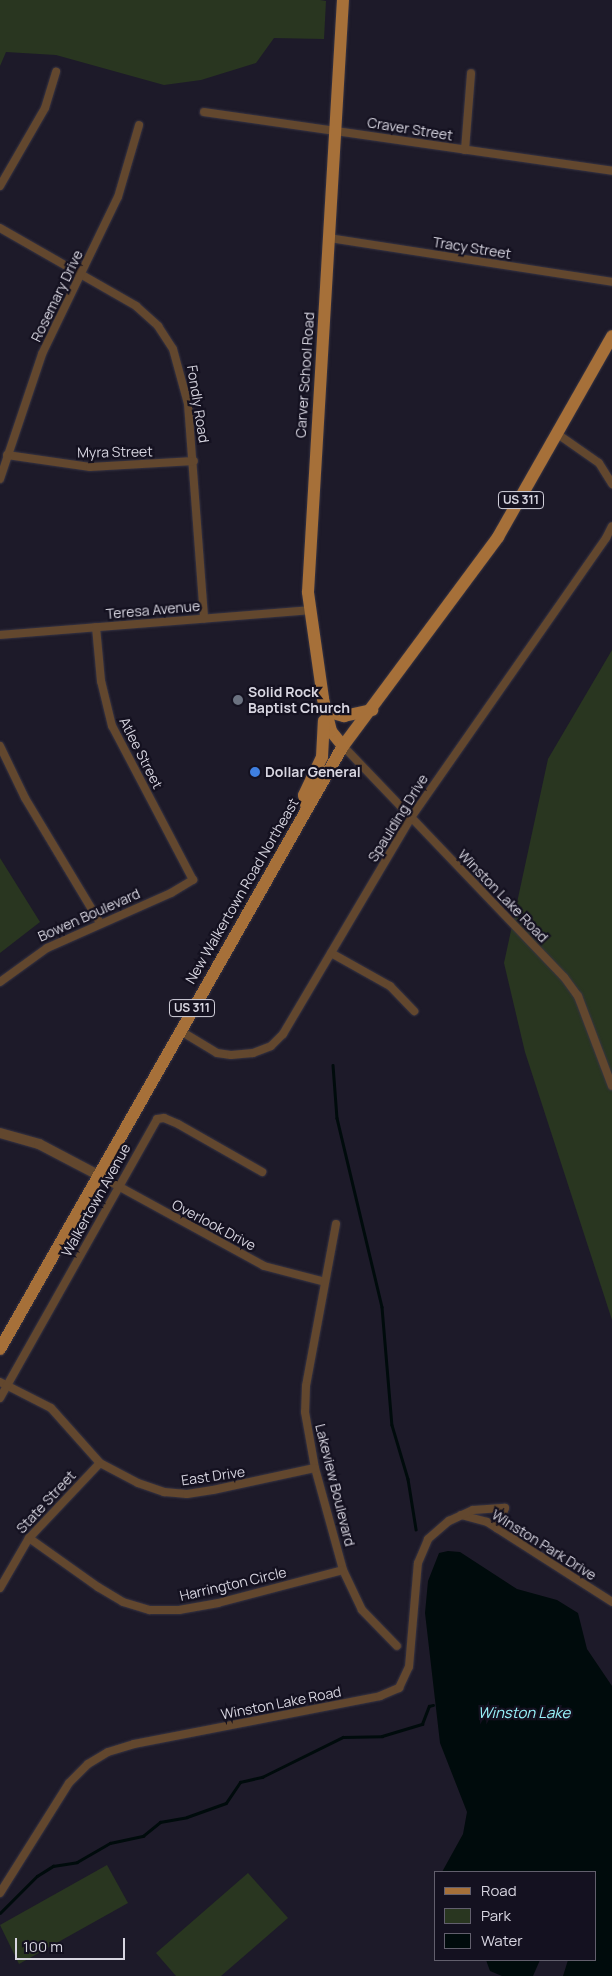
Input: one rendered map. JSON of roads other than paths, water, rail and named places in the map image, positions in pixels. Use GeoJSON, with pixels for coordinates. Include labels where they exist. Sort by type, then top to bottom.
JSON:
{"type":"FeatureCollection","features":[{"type":"Feature","properties":{"kind":"main road","name":"Carver School Road"},"geometry":{"type":"LineString","coordinates":[[343,0],[308,562],[308,610],[326,711],[331,731],[343,746]]}},
{"type":"Feature","properties":{"kind":"main road","name":"New Walkertown Road Northeast"},"geometry":{"type":"LineString","coordinates":[[0,1349],[179,1030],[343,746],[372,710],[402,664],[498,537],[529,486],[556,433],[612,336]]}},
{"type":"Feature","properties":{"kind":"main road"},"geometry":{"type":"LineString","coordinates":[[306,809],[304,795],[322,757],[326,711],[344,716],[372,710]]}},
{"type":"Feature","properties":{"kind":"street"},"geometry":{"type":"LineString","coordinates":[[0,186],[45,108],[56,72]]}},
{"type":"Feature","properties":{"kind":"street"},"geometry":{"type":"LineString","coordinates":[[464,150],[471,73]]}},
{"type":"Feature","properties":{"kind":"street","name":"Craver Street"},"geometry":{"type":"LineString","coordinates":[[204,112],[336,129],[464,150],[612,170]]}},
{"type":"Feature","properties":{"kind":"street","name":"Rosemary Drive"},"geometry":{"type":"LineString","coordinates":[[0,479],[42,354],[118,197],[139,125]]}},
{"type":"Feature","properties":{"kind":"street","name":"Fondly Road"},"geometry":{"type":"LineString","coordinates":[[0,228],[82,273],[136,306],[166,337],[184,377],[194,461],[204,618]]}},
{"type":"Feature","properties":{"kind":"street","name":"Tracy Street"},"geometry":{"type":"LineString","coordinates":[[329,238],[612,282]]}},
{"type":"Feature","properties":{"kind":"street"},"geometry":{"type":"LineString","coordinates":[[556,433],[599,463],[612,484]]}},
{"type":"Feature","properties":{"kind":"street","name":"Myra Street"},"geometry":{"type":"LineString","coordinates":[[7,455],[90,467],[194,461]]}},
{"type":"Feature","properties":{"kind":"street","name":"Spaulding Drive"},"geometry":{"type":"LineString","coordinates":[[179,1030],[217,1054],[253,1053],[271,1046],[283,1034],[410,819],[606,538],[612,526]]}},
{"type":"Feature","properties":{"kind":"street","name":"Teresa Avenue"},"geometry":{"type":"LineString","coordinates":[[0,636],[308,610]]}},
{"type":"Feature","properties":{"kind":"street","name":"Atlee Street"},"geometry":{"type":"LineString","coordinates":[[96,627],[101,681],[112,726],[192,880]]}},
{"type":"Feature","properties":{"kind":"street"},"geometry":{"type":"LineString","coordinates":[[0,746],[25,798],[100,923]]}},
{"type":"Feature","properties":{"kind":"street","name":"Winston Lake Road"},"geometry":{"type":"LineString","coordinates":[[343,746],[410,819],[564,977],[578,996],[612,1086]]}},
{"type":"Feature","properties":{"kind":"street","name":"Bowen Boulevard"},"geometry":{"type":"LineString","coordinates":[[0,982],[39,952],[100,923],[171,893],[192,880]]}},
{"type":"Feature","properties":{"kind":"street"},"geometry":{"type":"LineString","coordinates":[[331,953],[390,986],[414,1010]]}},
{"type":"Feature","properties":{"kind":"street","name":"Walkertown Avenue"},"geometry":{"type":"LineString","coordinates":[[0,1398],[3,1384],[159,1118],[178,1124],[262,1172]]}},
{"type":"Feature","properties":{"kind":"street"},"geometry":{"type":"LineString","coordinates":[[0,1132],[38,1144],[98,1175]]}},
{"type":"Feature","properties":{"kind":"street","name":"Overlook Drive"},"geometry":{"type":"LineString","coordinates":[[98,1175],[264,1266],[325,1282]]}},
{"type":"Feature","properties":{"kind":"street","name":"Lakeview Boulevard"},"geometry":{"type":"LineString","coordinates":[[336,1224],[306,1386],[305,1412],[315,1468],[343,1570],[362,1610],[397,1646]]}},
{"type":"Feature","properties":{"kind":"street","name":"East Drive"},"geometry":{"type":"LineString","coordinates":[[3,1384],[51,1408],[100,1463],[138,1483],[177,1494],[213,1490],[315,1468]]}},
{"type":"Feature","properties":{"kind":"street","name":"State Street"},"geometry":{"type":"LineString","coordinates":[[0,1588],[29,1538],[100,1463]]}},
{"type":"Feature","properties":{"kind":"street","name":"Winston Lake Road"},"geometry":{"type":"LineString","coordinates":[[0,1893],[69,1783],[88,1764],[108,1752],[138,1743],[380,1696],[398,1688],[409,1667],[421,1554],[433,1534],[461,1515],[473,1510],[505,1508],[497,1529]]}},
{"type":"Feature","properties":{"kind":"street","name":"Winston Park Drive"},"geometry":{"type":"LineString","coordinates":[[461,1515],[487,1522],[612,1602]]}},
{"type":"Feature","properties":{"kind":"street","name":"Harrington Circle"},"geometry":{"type":"LineString","coordinates":[[29,1538],[98,1588],[123,1602],[150,1610],[180,1610],[218,1603],[343,1570]]}},
{"type":"Feature","properties":{"kind":"water","name":"Winston Lake"},"geometry":{"type":"Polygon","coordinates":[[[448,1551],[460,1552],[517,1589],[557,1600],[578,1613],[587,1649],[612,1686],[612,1976],[563,1976],[568,1961],[597,1961],[597,1871],[443,1871],[463,1834],[467,1812],[440,1743],[425,1613],[428,1581],[439,1553],[448,1551]]]}},
{"type":"Feature","properties":{"kind":"water"},"geometry":{"type":"Polygon","coordinates":[[[486,1961],[540,1961],[533,1976],[502,1976],[490,1971],[486,1961]]]}},
{"type":"Feature","properties":{"kind":"waterway"},"geometry":{"type":"LineString","coordinates":[[333,1065],[337,1118],[382,1307],[392,1425],[408,1479],[416,1529]]}},
{"type":"Feature","properties":{"kind":"waterway"},"geometry":{"type":"LineString","coordinates":[[0,1913],[37,1876],[53,1866],[77,1862],[110,1843],[143,1836],[160,1822],[187,1817],[226,1803],[240,1782],[262,1777],[343,1737],[382,1736],[422,1724],[429,1706],[433,1705]]}},
{"type":"Feature","properties":{"kind":"place","name":"Solid Rock Baptist Church"},"geometry":{"type":"Point","coordinates":[238,700]}},
{"type":"Feature","properties":{"kind":"place","name":"Dollar General"},"geometry":{"type":"Point","coordinates":[255,772]}}]}
